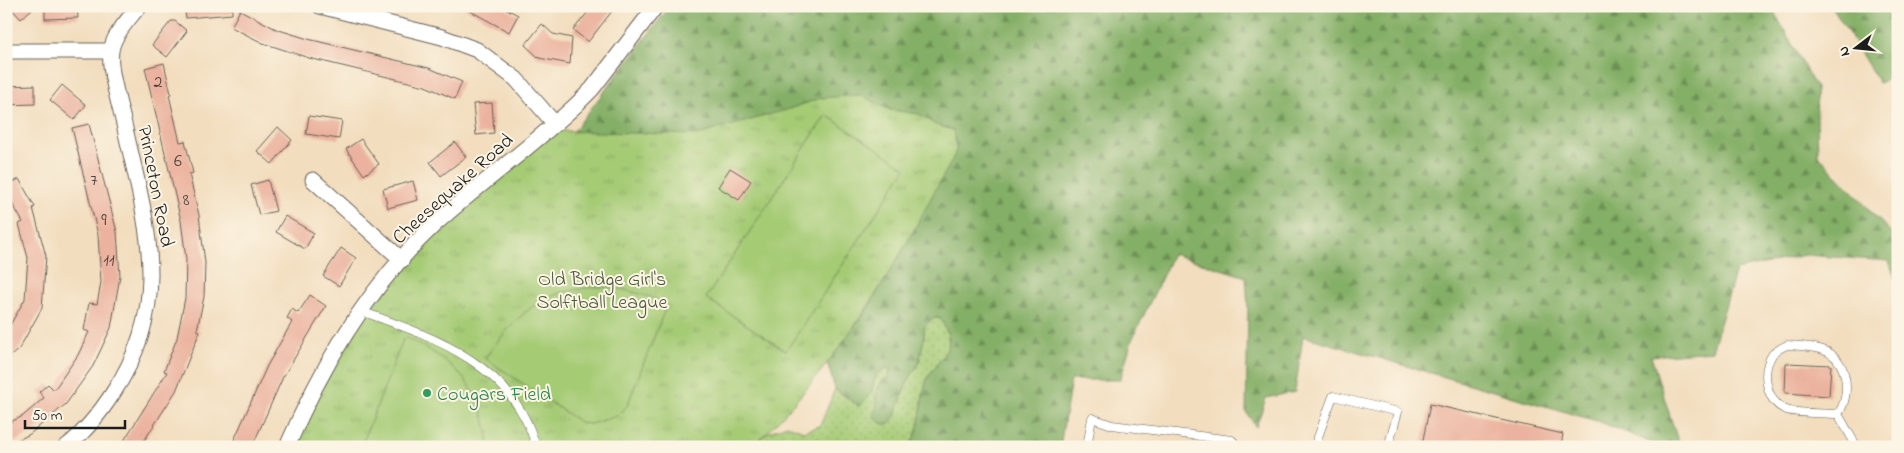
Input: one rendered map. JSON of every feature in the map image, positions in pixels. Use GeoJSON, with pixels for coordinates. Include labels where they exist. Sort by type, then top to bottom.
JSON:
{"type":"FeatureCollection","features":[{"type":"Feature","properties":{"kind":"street"},"geometry":{"type":"LineString","coordinates":[[6,51],[111,51],[116,39],[139,6]]}},
{"type":"Feature","properties":{"kind":"street"},"geometry":{"type":"LineString","coordinates":[[320,6],[442,37],[477,50],[516,79],[555,124]]}},
{"type":"Feature","properties":{"kind":"street","name":"Cheesequake Road"},"geometry":{"type":"LineString","coordinates":[[287,447],[324,369],[361,311],[402,260],[433,226],[555,124],[592,88],[656,6]]}},
{"type":"Feature","properties":{"kind":"street","name":"Princeton Road"},"geometry":{"type":"LineString","coordinates":[[66,447],[92,421],[129,368],[141,340],[149,303],[150,253],[146,222],[113,76],[111,51]]}},
{"type":"Feature","properties":{"kind":"street"},"geometry":{"type":"LineString","coordinates":[[313,180],[402,260]]}},
{"type":"Feature","properties":{"kind":"lane"},"geometry":{"type":"LineString","coordinates":[[361,311],[452,347],[488,373],[505,389],[520,409],[536,447]]}},
{"type":"Feature","properties":{"kind":"lane"},"geometry":{"type":"LineString","coordinates":[[1788,344],[1824,350],[1840,362],[1847,388],[1844,406],[1838,414],[1786,411],[1776,404],[1767,386],[1766,370],[1772,354],[1788,344]]}},
{"type":"Feature","properties":{"kind":"lane"},"geometry":{"type":"LineString","coordinates":[[1317,447],[1318,437],[1333,396],[1398,412],[1388,447]]}},
{"type":"Feature","properties":{"kind":"lane"},"geometry":{"type":"LineString","coordinates":[[1838,414],[1856,447]]}},
{"type":"Feature","properties":{"kind":"lane"},"geometry":{"type":"LineString","coordinates":[[1088,447],[1092,418],[1112,425],[1232,440],[1238,447]]}},
{"type":"Feature","properties":{"kind":"green space"},"geometry":{"type":"Polygon","coordinates":[[[670,6],[1771,6],[1816,88],[1818,155],[1898,240],[1898,287],[1889,261],[1805,255],[1736,270],[1712,351],[1651,356],[1678,441],[1706,447],[1662,447],[1600,422],[1303,336],[1295,392],[1266,398],[1256,427],[1246,412],[1248,307],[1246,277],[1173,254],[1132,340],[1120,380],[1071,380],[1060,447],[908,447],[917,432],[927,380],[948,345],[948,334],[940,318],[933,318],[924,327],[924,338],[919,362],[906,385],[895,416],[889,424],[882,424],[873,416],[877,406],[875,397],[881,382],[887,378],[891,369],[886,368],[878,374],[871,393],[859,406],[835,389],[827,362],[866,311],[916,227],[953,130],[935,125],[919,114],[890,110],[860,95],[821,98],[698,135],[573,132],[670,6]]]}},
{"type":"Feature","properties":{"kind":"green space"},"geometry":{"type":"Polygon","coordinates":[[[1832,6],[1898,6],[1898,75],[1879,83],[1832,6]]]}},
{"type":"Feature","properties":{"kind":"green space","name":"Old Bridge Girl's Solftball League"},"geometry":{"type":"Polygon","coordinates":[[[860,95],[890,110],[919,114],[935,125],[953,130],[956,147],[955,153],[896,262],[853,328],[805,391],[752,447],[287,447],[387,276],[555,124],[564,131],[698,135],[821,98],[860,95]]]}},
{"type":"Feature","properties":{"kind":"green space"},"geometry":{"type":"Polygon","coordinates":[[[826,115],[906,168],[786,351],[706,298],[826,115]]]}},
{"type":"Feature","properties":{"kind":"green space"},"geometry":{"type":"Polygon","coordinates":[[[596,287],[632,292],[667,304],[627,406],[617,416],[590,424],[581,423],[485,358],[511,326],[543,300],[562,293],[596,287]]]}},
{"type":"Feature","properties":{"kind":"green space"},"geometry":{"type":"Polygon","coordinates":[[[933,318],[940,318],[949,340],[946,351],[927,380],[917,432],[908,447],[752,447],[767,433],[787,425],[804,431],[820,426],[835,389],[859,406],[870,394],[876,376],[886,368],[891,369],[887,378],[895,416],[906,385],[919,362],[924,338],[924,327],[933,318]]]}},
{"type":"Feature","properties":{"kind":"green space","name":"Cougars Field"},"geometry":{"type":"Polygon","coordinates":[[[404,337],[438,356],[464,378],[481,408],[489,447],[361,447],[404,337]]]}},
{"type":"Feature","properties":{"kind":"building"},"geometry":{"type":"Polygon","coordinates":[[[9,6],[35,6],[21,19],[9,6]]]}},
{"type":"Feature","properties":{"kind":"building"},"geometry":{"type":"Polygon","coordinates":[[[45,6],[77,6],[78,18],[45,19],[45,6]]]}},
{"type":"Feature","properties":{"kind":"building"},"geometry":{"type":"Polygon","coordinates":[[[184,6],[232,6],[232,14],[186,18],[184,6]]]}},
{"type":"Feature","properties":{"kind":"building"},"geometry":{"type":"Polygon","coordinates":[[[461,6],[501,6],[518,15],[509,32],[461,6]]]}},
{"type":"Feature","properties":{"kind":"building"},"geometry":{"type":"Polygon","coordinates":[[[593,6],[616,6],[588,42],[573,30],[593,6]]]}},
{"type":"Feature","properties":{"kind":"building"},"geometry":{"type":"Polygon","coordinates":[[[240,10],[276,29],[308,39],[429,68],[462,82],[455,99],[425,86],[309,58],[263,43],[231,27],[240,10]]]}},
{"type":"Feature","properties":{"kind":"building"},"geometry":{"type":"Polygon","coordinates":[[[171,21],[175,21],[187,31],[167,57],[152,45],[171,21]]]}},
{"type":"Feature","properties":{"kind":"building"},"geometry":{"type":"Polygon","coordinates":[[[542,24],[553,34],[572,38],[570,64],[539,58],[525,45],[542,24]]]}},
{"type":"Feature","properties":{"kind":"building"},"geometry":{"type":"Polygon","coordinates":[[[164,63],[180,142],[185,141],[193,173],[189,174],[199,215],[205,263],[204,297],[197,330],[200,331],[176,391],[140,447],[120,447],[167,372],[164,371],[177,338],[185,298],[186,259],[181,221],[145,68],[164,63]]]}},
{"type":"Feature","properties":{"kind":"building"},"geometry":{"type":"Polygon","coordinates":[[[35,85],[35,104],[6,105],[6,86],[35,85]]]}},
{"type":"Feature","properties":{"kind":"building"},"geometry":{"type":"Polygon","coordinates":[[[62,85],[86,105],[74,120],[50,100],[62,85]]]}},
{"type":"Feature","properties":{"kind":"building"},"geometry":{"type":"Polygon","coordinates":[[[492,103],[494,133],[476,135],[473,104],[492,103]]]}},
{"type":"Feature","properties":{"kind":"building"},"geometry":{"type":"Polygon","coordinates":[[[309,116],[342,121],[339,139],[306,134],[309,116]]]}},
{"type":"Feature","properties":{"kind":"building"},"geometry":{"type":"Polygon","coordinates":[[[89,124],[117,232],[120,276],[111,328],[93,366],[66,404],[30,434],[6,446],[6,424],[23,416],[44,398],[39,392],[48,384],[54,390],[78,355],[89,332],[84,330],[89,303],[97,304],[101,282],[98,235],[72,128],[89,124]]]}},
{"type":"Feature","properties":{"kind":"building"},"geometry":{"type":"Polygon","coordinates":[[[278,127],[292,140],[272,164],[257,151],[278,127]]]}},
{"type":"Feature","properties":{"kind":"building"},"geometry":{"type":"Polygon","coordinates":[[[361,139],[379,164],[364,175],[346,149],[361,139]]]}},
{"type":"Feature","properties":{"kind":"building"},"geometry":{"type":"Polygon","coordinates":[[[455,142],[466,157],[441,176],[430,162],[455,142]]]}},
{"type":"Feature","properties":{"kind":"building"},"geometry":{"type":"Polygon","coordinates":[[[730,168],[751,181],[739,200],[718,187],[730,168]]]}},
{"type":"Feature","properties":{"kind":"building"},"geometry":{"type":"Polygon","coordinates":[[[19,179],[35,207],[33,208],[46,256],[42,308],[19,349],[6,360],[6,332],[25,299],[28,258],[19,224],[23,222],[6,193],[6,186],[19,179]]]}},
{"type":"Feature","properties":{"kind":"building"},"geometry":{"type":"Polygon","coordinates":[[[268,180],[276,211],[259,215],[251,185],[268,180]]]}},
{"type":"Feature","properties":{"kind":"building"},"geometry":{"type":"Polygon","coordinates":[[[413,181],[418,200],[388,208],[383,189],[413,181]]]}},
{"type":"Feature","properties":{"kind":"building"},"geometry":{"type":"Polygon","coordinates":[[[285,216],[314,233],[305,249],[276,232],[285,216]]]}},
{"type":"Feature","properties":{"kind":"building"},"geometry":{"type":"Polygon","coordinates":[[[341,248],[356,258],[339,286],[323,276],[341,248]]]}},
{"type":"Feature","properties":{"kind":"building"},"geometry":{"type":"Polygon","coordinates":[[[310,295],[326,306],[283,377],[252,447],[231,447],[267,366],[292,322],[287,318],[292,309],[298,313],[310,295]]]}},
{"type":"Feature","properties":{"kind":"building"},"geometry":{"type":"Polygon","coordinates":[[[1786,363],[1831,365],[1829,396],[1785,393],[1786,363]]]}},
{"type":"Feature","properties":{"kind":"building"},"geometry":{"type":"Polygon","coordinates":[[[1430,404],[1563,434],[1561,447],[1429,447],[1422,445],[1430,404]]]}},
{"type":"Feature","properties":{"kind":"place","name":"Cougars Field"},"geometry":{"type":"Point","coordinates":[427,393]}}]}
